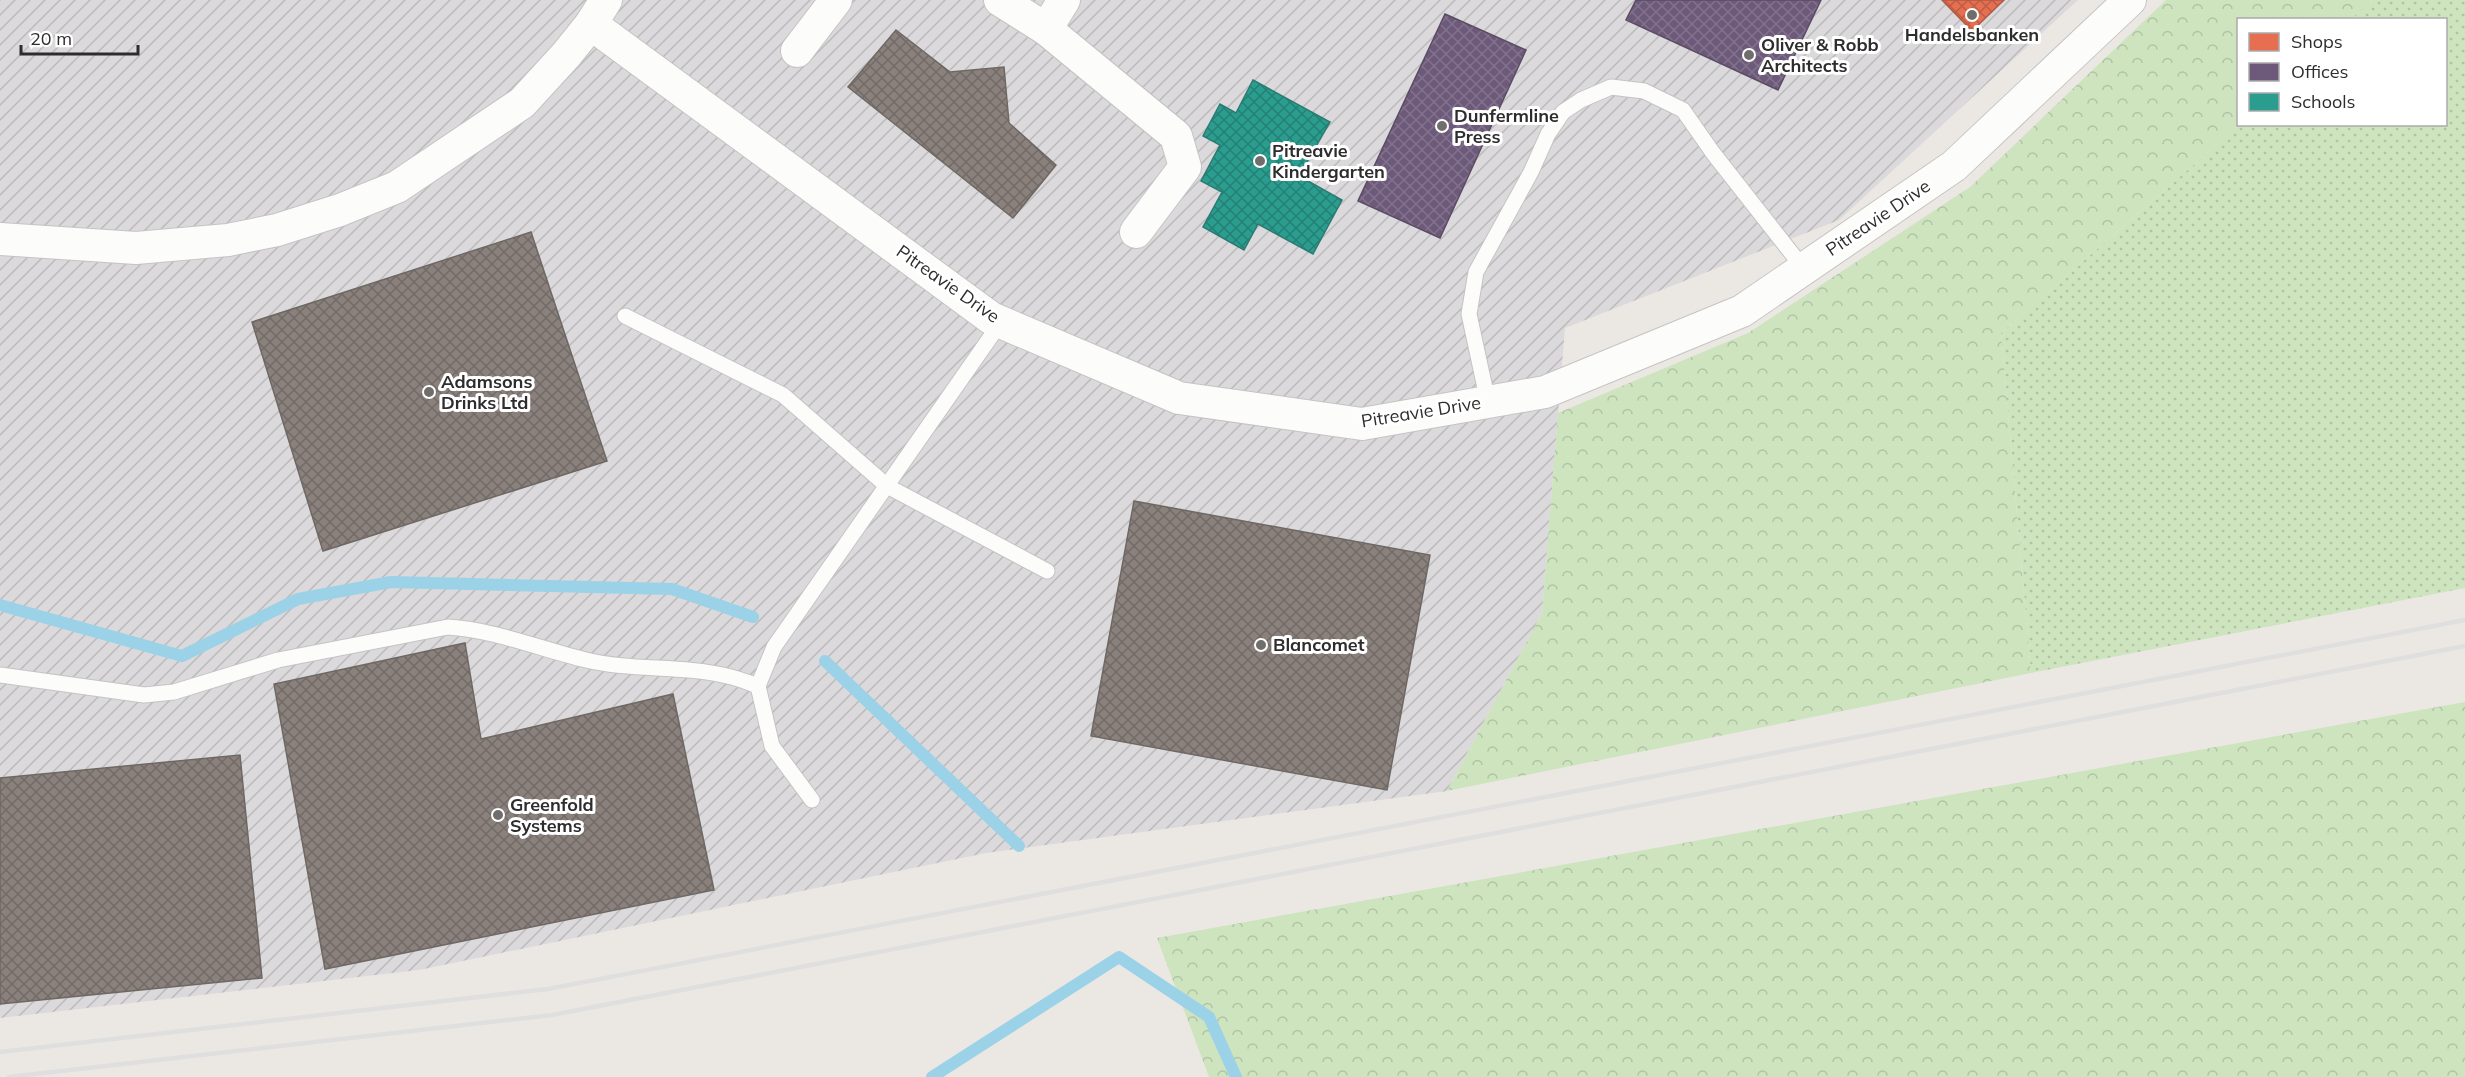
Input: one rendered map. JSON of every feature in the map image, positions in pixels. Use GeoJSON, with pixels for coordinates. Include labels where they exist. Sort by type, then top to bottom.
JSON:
{"type":"FeatureCollection","features":[{"type":"Feature","properties":{"kind":"street"},"geometry":{"type":"LineString","coordinates":[[797,51],[836,0]]}},
{"type":"Feature","properties":{"kind":"street"},"geometry":{"type":"LineString","coordinates":[[1000,0],[1046,29],[1176,136],[1185,167],[1136,232]]}},
{"type":"Feature","properties":{"kind":"street"},"geometry":{"type":"LineString","coordinates":[[1046,29],[1064,0]]}},
{"type":"Feature","properties":{"kind":"street","name":"Pitreavie Drive"},"geometry":{"type":"LineString","coordinates":[[598,12],[991,318],[1179,398],[1362,424],[1545,392],[1742,311],[1954,166],[2130,0]]}},
{"type":"Feature","properties":{"kind":"street"},"geometry":{"type":"LineString","coordinates":[[0,239],[136,248],[228,240],[277,230],[340,210],[397,187],[522,103],[566,55],[598,12]]}},
{"type":"Feature","properties":{"kind":"lane"},"geometry":{"type":"LineString","coordinates":[[1488,402],[1469,314],[1476,272],[1531,172],[1548,134],[1563,112],[1581,100],[1611,87],[1644,91],[1683,110],[1713,153],[1804,269]]}},
{"type":"Feature","properties":{"kind":"lane"},"geometry":{"type":"LineString","coordinates":[[625,316],[783,395],[887,486],[1047,572]]}},
{"type":"Feature","properties":{"kind":"lane"},"geometry":{"type":"LineString","coordinates":[[812,800],[772,746],[758,686],[774,647],[1001,322]]}},
{"type":"Feature","properties":{"kind":"lane"},"geometry":{"type":"LineString","coordinates":[[0,675],[144,695],[174,692],[278,660],[448,627],[473,629],[586,660],[634,668],[679,670],[726,676],[758,686]]}},
{"type":"Feature","properties":{"kind":"shaded area"},"geometry":{"type":"Polygon","coordinates":[[[0,0],[2078,0],[1839,220],[1565,328],[1542,613],[1447,791],[986,853],[419,970],[0,1018],[0,0]]]}},
{"type":"Feature","properties":{"kind":"green space"},"geometry":{"type":"Polygon","coordinates":[[[2166,0],[2372,0],[2352,18],[2237,18],[2238,126],[2001,333],[2031,673],[1447,791],[1542,613],[1558,413],[1748,333],[1970,187],[2166,0]]]}},
{"type":"Feature","properties":{"kind":"green space"},"geometry":{"type":"Polygon","coordinates":[[[2372,0],[2465,0],[2465,588],[2031,673],[2001,333],[2238,126],[2447,126],[2447,18],[2352,18],[2372,0]]]}},
{"type":"Feature","properties":{"kind":"green space"},"geometry":{"type":"Polygon","coordinates":[[[2465,702],[2465,1077],[1209,1077],[1157,938],[2465,702]]]}},
{"type":"Feature","properties":{"kind":"building: Shops","name":"Handelsbanken"},"geometry":{"type":"Polygon","coordinates":[[[1942,0],[2004,0],[1972,31],[1942,0]]]}},
{"type":"Feature","properties":{"kind":"building: Offices","name":"Oliver & Robb Architects"},"geometry":{"type":"Polygon","coordinates":[[[1636,0],[1821,0],[1778,90],[1626,20],[1636,0]]]}},
{"type":"Feature","properties":{"kind":"building: Offices","name":"Dunfermline Press"},"geometry":{"type":"Polygon","coordinates":[[[1445,14],[1526,50],[1440,238],[1358,201],[1445,14]]]}},
{"type":"Feature","properties":{"kind":"building: Schools","name":"Pitreavie Kindergarten"},"geometry":{"type":"Polygon","coordinates":[[[1253,80],[1330,122],[1299,176],[1342,200],[1313,254],[1258,224],[1244,250],[1203,227],[1222,192],[1201,181],[1220,145],[1203,136],[1220,104],[1236,113],[1253,80]]]}},
{"type":"Feature","properties":{"kind":"building: Industry"},"geometry":{"type":"Polygon","coordinates":[[[896,30],[950,72],[1004,67],[1009,123],[1056,165],[1013,218],[848,87],[896,30]]]}},
{"type":"Feature","properties":{"kind":"building: Industry","name":"Adamsons Drinks Ltd"},"geometry":{"type":"Polygon","coordinates":[[[531,232],[607,461],[323,551],[252,322],[531,232]]]}},
{"type":"Feature","properties":{"kind":"building: Industry","name":"Blancomet"},"geometry":{"type":"Polygon","coordinates":[[[1134,501],[1430,555],[1387,790],[1091,736],[1134,501]]]}},
{"type":"Feature","properties":{"kind":"building: Industry","name":"Greenfold Systems"},"geometry":{"type":"Polygon","coordinates":[[[465,643],[481,739],[673,694],[714,890],[325,969],[274,684],[465,643]]]}},
{"type":"Feature","properties":{"kind":"building: Industry"},"geometry":{"type":"Polygon","coordinates":[[[240,755],[262,978],[0,1004],[0,778],[240,755]]]}},
{"type":"Feature","properties":{"kind":"waterway"},"geometry":{"type":"LineString","coordinates":[[0,605],[182,656],[298,599],[391,582],[672,589],[753,617]]}},
{"type":"Feature","properties":{"kind":"waterway"},"geometry":{"type":"LineString","coordinates":[[825,661],[1019,846]]}},
{"type":"Feature","properties":{"kind":"waterway"},"geometry":{"type":"LineString","coordinates":[[932,1077],[1119,957],[1209,1017],[1236,1077]]}},
{"type":"Feature","properties":{"kind":"railway"},"geometry":{"type":"LineString","coordinates":[[0,1052],[548,989],[2465,620]]}},
{"type":"Feature","properties":{"kind":"railway"},"geometry":{"type":"LineString","coordinates":[[9,1077],[552,1015],[2465,646]]}},
{"type":"Feature","properties":{"kind":"place","name":"Handelsbanken"},"geometry":{"type":"Point","coordinates":[1972,15]}},
{"type":"Feature","properties":{"kind":"place","name":"Oliver & Robb Architects"},"geometry":{"type":"Point","coordinates":[1749,55]}},
{"type":"Feature","properties":{"kind":"place","name":"Dunfermline Press"},"geometry":{"type":"Point","coordinates":[1442,126]}},
{"type":"Feature","properties":{"kind":"place","name":"Pitreavie Kindergarten"},"geometry":{"type":"Point","coordinates":[1260,161]}},
{"type":"Feature","properties":{"kind":"place","name":"Adamsons Drinks Ltd"},"geometry":{"type":"Point","coordinates":[429,392]}},
{"type":"Feature","properties":{"kind":"place","name":"Blancomet"},"geometry":{"type":"Point","coordinates":[1261,645]}},
{"type":"Feature","properties":{"kind":"place","name":"Greenfold Systems"},"geometry":{"type":"Point","coordinates":[498,815]}}]}
